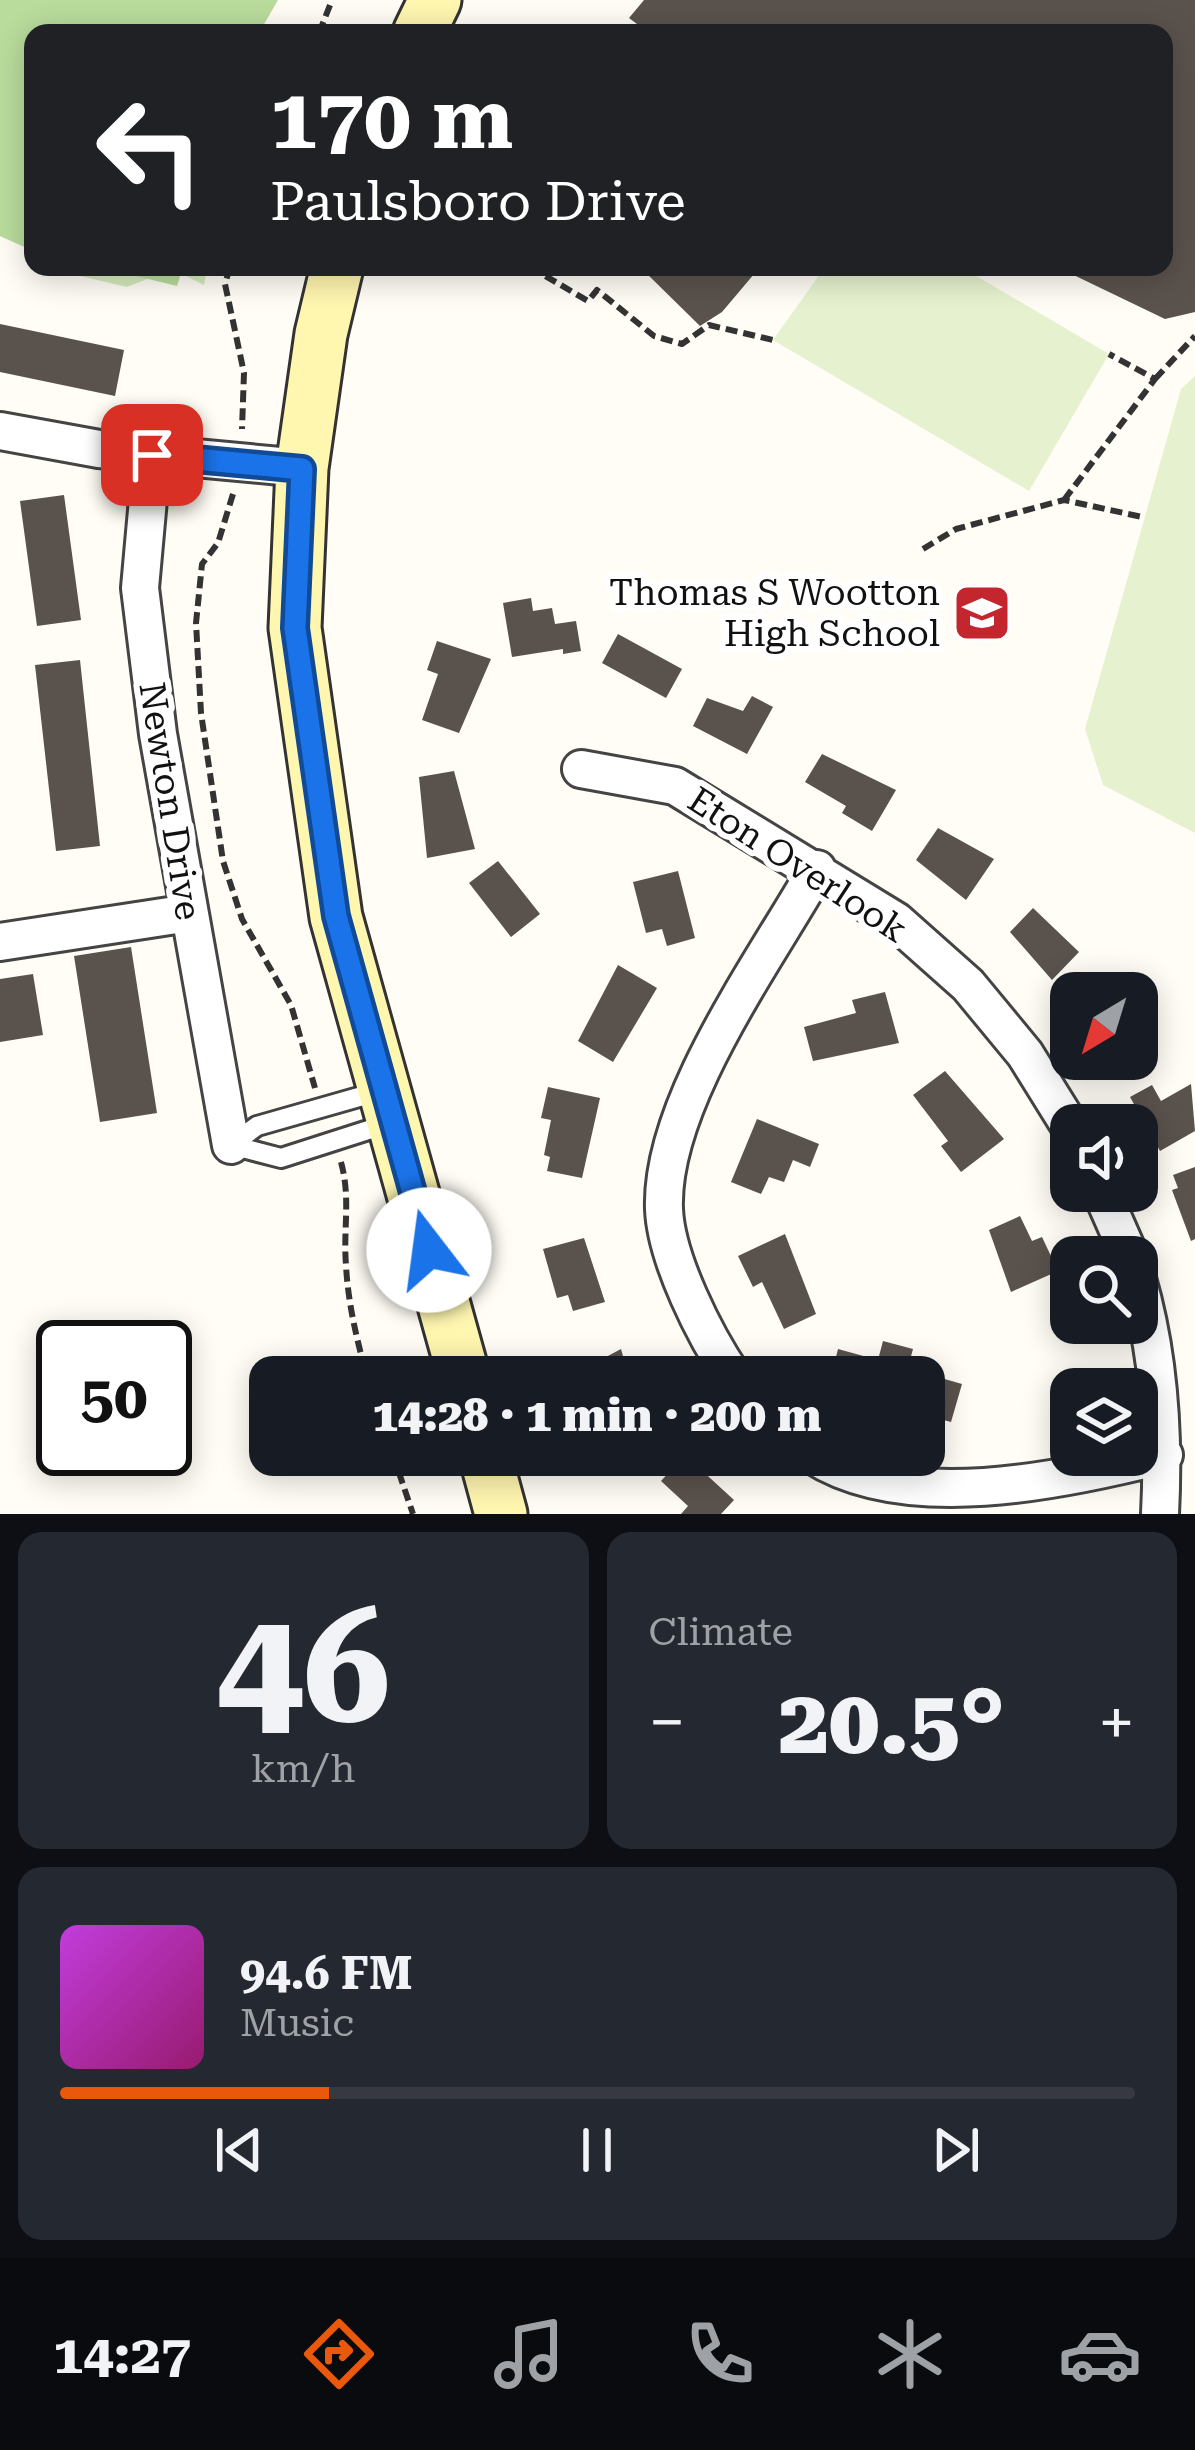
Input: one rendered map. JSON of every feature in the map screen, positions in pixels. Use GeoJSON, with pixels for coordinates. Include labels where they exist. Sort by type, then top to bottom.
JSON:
{"type":"FeatureCollection","features":[{"type":"Feature","properties":{"kind":"main road"},"geometry":{"type":"LineString","coordinates":[[335,276],[320,334],[302,469],[295,628],[336,916],[458,1356]]}},
{"type":"Feature","properties":{"kind":"main road"},"geometry":{"type":"LineString","coordinates":[[491,1476],[501,1514]]}},
{"type":"Feature","properties":{"kind":"street"},"geometry":{"type":"LineString","coordinates":[[0,431],[152,455],[302,469]]}},
{"type":"Feature","properties":{"kind":"street","name":"Newton Drive"},"geometry":{"type":"LineString","coordinates":[[152,455],[140,588],[189,913],[231,1145]]}},
{"type":"Feature","properties":{"kind":"street","name":"Eton Overlook"},"geometry":{"type":"LineString","coordinates":[[581,769],[675,786],[896,921],[968,985],[1025,1054],[1056,1104]]}},
{"type":"Feature","properties":{"kind":"street"},"geometry":{"type":"LineString","coordinates":[[719,1356],[700,1328],[664,1212],[669,1147],[693,1087],[817,869]]}},
{"type":"Feature","properties":{"kind":"street"},"geometry":{"type":"LineString","coordinates":[[0,942],[189,913]]}},
{"type":"Feature","properties":{"kind":"street"},"geometry":{"type":"LineString","coordinates":[[1151,1344],[1163,1455],[1160,1514]]}},
{"type":"Feature","properties":{"kind":"street"},"geometry":{"type":"LineString","coordinates":[[850,1476],[878,1487],[936,1491],[1088,1474],[1163,1455]]}},
{"type":"Feature","properties":{"kind":"lane"},"geometry":{"type":"LineString","coordinates":[[231,1145],[257,1126],[322,1107],[389,1106]]}},
{"type":"Feature","properties":{"kind":"lane"},"geometry":{"type":"LineString","coordinates":[[231,1145],[281,1158],[334,1141],[389,1106]]}},
{"type":"Feature","properties":{"kind":"path"},"geometry":{"type":"LineString","coordinates":[[227,276],[225,284],[244,373],[242,463],[218,543],[202,564],[196,623],[201,713],[223,861],[242,919],[291,1005],[322,1107]]}},
{"type":"Feature","properties":{"kind":"path"},"geometry":{"type":"LineString","coordinates":[[545,276],[588,301],[597,290],[654,336],[682,344],[700,326],[709,325],[773,340]]}},
{"type":"Feature","properties":{"kind":"path"},"geometry":{"type":"LineString","coordinates":[[1064,500],[1155,380],[1195,336]]}},
{"type":"Feature","properties":{"kind":"path"},"geometry":{"type":"LineString","coordinates":[[1109,354],[1155,380]]}},
{"type":"Feature","properties":{"kind":"path"},"geometry":{"type":"LineString","coordinates":[[923,549],[956,529],[1064,500],[1142,517]]}},
{"type":"Feature","properties":{"kind":"path"},"geometry":{"type":"LineString","coordinates":[[334,1141],[350,1196],[345,1259],[350,1314],[361,1356]]}},
{"type":"Feature","properties":{"kind":"path"},"geometry":{"type":"LineString","coordinates":[[400,1476],[412,1514]]}},
{"type":"Feature","properties":{"kind":"green space"},"geometry":{"type":"Polygon","coordinates":[[[0,0],[278,0],[264,24],[24,24],[24,247],[0,236],[0,0]]]}},
{"type":"Feature","properties":{"kind":"green space"},"geometry":{"type":"Polygon","coordinates":[[[80,276],[154,276],[127,287],[80,276]]]}},
{"type":"Feature","properties":{"kind":"green space"},"geometry":{"type":"Polygon","coordinates":[[[136,276],[180,276],[177,286],[136,276]]]}},
{"type":"Feature","properties":{"kind":"green space"},"geometry":{"type":"Polygon","coordinates":[[[819,276],[976,276],[1109,354],[1029,491],[773,340],[819,276]]]}},
{"type":"Feature","properties":{"kind":"green space"},"geometry":{"type":"Polygon","coordinates":[[[1195,376],[1195,833],[1103,785],[1085,729],[1181,389],[1195,376]]]}},
{"type":"Feature","properties":{"kind":"building"},"geometry":{"type":"Polygon","coordinates":[[[644,0],[1195,0],[1195,312],[1165,319],[1076,276],[1173,276],[1173,24],[637,24],[629,18],[644,0]]]}},
{"type":"Feature","properties":{"kind":"building"},"geometry":{"type":"Polygon","coordinates":[[[649,276],[752,276],[722,312],[700,326],[649,276]]]}},
{"type":"Feature","properties":{"kind":"building"},"geometry":{"type":"Polygon","coordinates":[[[0,324],[124,350],[115,396],[0,372],[0,324]]]}},
{"type":"Feature","properties":{"kind":"building"},"geometry":{"type":"Polygon","coordinates":[[[64,495],[81,620],[37,626],[20,501],[64,495]]]}},
{"type":"Feature","properties":{"kind":"building"},"geometry":{"type":"Polygon","coordinates":[[[531,598],[533,611],[552,608],[555,624],[576,621],[581,651],[512,657],[503,603],[531,598]]]}},
{"type":"Feature","properties":{"kind":"building"},"geometry":{"type":"Polygon","coordinates":[[[618,634],[682,669],[666,698],[602,663],[618,634]]]}},
{"type":"Feature","properties":{"kind":"building"},"geometry":{"type":"Polygon","coordinates":[[[437,641],[491,659],[459,733],[422,720],[438,674],[427,670],[437,641]]]}},
{"type":"Feature","properties":{"kind":"building"},"geometry":{"type":"Polygon","coordinates":[[[80,660],[100,846],[56,851],[35,665],[80,660]]]}},
{"type":"Feature","properties":{"kind":"building"},"geometry":{"type":"Polygon","coordinates":[[[752,696],[773,707],[747,754],[693,726],[707,698],[743,711],[752,696]]]}},
{"type":"Feature","properties":{"kind":"building"},"geometry":{"type":"Polygon","coordinates":[[[822,754],[896,790],[872,831],[842,813],[846,806],[805,782],[822,754]]]}},
{"type":"Feature","properties":{"kind":"building"},"geometry":{"type":"Polygon","coordinates":[[[454,771],[475,849],[427,858],[419,777],[454,771]]]}},
{"type":"Feature","properties":{"kind":"building"},"geometry":{"type":"Polygon","coordinates":[[[938,828],[994,859],[966,900],[916,860],[938,828]]]}},
{"type":"Feature","properties":{"kind":"building"},"geometry":{"type":"Polygon","coordinates":[[[498,861],[540,914],[511,937],[469,883],[498,861]]]}},
{"type":"Feature","properties":{"kind":"building"},"geometry":{"type":"Polygon","coordinates":[[[678,871],[695,938],[667,946],[662,929],[646,933],[633,882],[678,871]]]}},
{"type":"Feature","properties":{"kind":"building"},"geometry":{"type":"Polygon","coordinates":[[[1033,908],[1079,952],[1060,972],[1050,972],[1050,978],[1010,932],[1033,908]]]}},
{"type":"Feature","properties":{"kind":"building"},"geometry":{"type":"Polygon","coordinates":[[[131,947],[157,1113],[100,1122],[74,956],[131,947]]]}},
{"type":"Feature","properties":{"kind":"building"},"geometry":{"type":"Polygon","coordinates":[[[618,965],[657,988],[613,1062],[578,1041],[618,965]]]}},
{"type":"Feature","properties":{"kind":"building"},"geometry":{"type":"Polygon","coordinates":[[[33,974],[43,1035],[0,1042],[0,979],[33,974]]]}},
{"type":"Feature","properties":{"kind":"building"},"geometry":{"type":"Polygon","coordinates":[[[885,992],[899,1043],[813,1061],[804,1027],[856,1013],[852,1000],[885,992]]]}},
{"type":"Feature","properties":{"kind":"building"},"geometry":{"type":"Polygon","coordinates":[[[945,1071],[1004,1139],[961,1172],[941,1146],[948,1141],[913,1095],[945,1071]]]}},
{"type":"Feature","properties":{"kind":"building"},"geometry":{"type":"Polygon","coordinates":[[[1191,1084],[1195,1131],[1160,1151],[1158,1104],[1134,1104],[1130,1097],[1152,1085],[1161,1101],[1191,1084]]]}},
{"type":"Feature","properties":{"kind":"building"},"geometry":{"type":"Polygon","coordinates":[[[548,1087],[600,1098],[582,1178],[547,1171],[550,1157],[544,1155],[551,1120],[541,1118],[548,1087]]]}},
{"type":"Feature","properties":{"kind":"building"},"geometry":{"type":"Polygon","coordinates":[[[757,1119],[819,1144],[810,1167],[793,1160],[784,1182],[769,1177],[761,1194],[731,1182],[757,1119]]]}},
{"type":"Feature","properties":{"kind":"building"},"geometry":{"type":"Polygon","coordinates":[[[1195,1167],[1195,1239],[1191,1241],[1172,1190],[1178,1188],[1173,1175],[1195,1167]]]}},
{"type":"Feature","properties":{"kind":"building"},"geometry":{"type":"Polygon","coordinates":[[[1020,1216],[1032,1241],[1042,1237],[1050,1254],[1050,1275],[1011,1292],[989,1230],[1020,1216]]]}},
{"type":"Feature","properties":{"kind":"building"},"geometry":{"type":"Polygon","coordinates":[[[785,1234],[816,1314],[784,1329],[762,1282],[753,1287],[738,1256],[785,1234]]]}},
{"type":"Feature","properties":{"kind":"building"},"geometry":{"type":"Polygon","coordinates":[[[584,1238],[605,1302],[573,1311],[568,1295],[557,1298],[543,1249],[584,1238]]]}},
{"type":"Feature","properties":{"kind":"building"},"geometry":{"type":"Polygon","coordinates":[[[883,1341],[913,1349],[911,1356],[879,1356],[883,1341]]]}},
{"type":"Feature","properties":{"kind":"building"},"geometry":{"type":"Polygon","coordinates":[[[838,1349],[863,1356],[836,1356],[838,1349]]]}},
{"type":"Feature","properties":{"kind":"building"},"geometry":{"type":"Polygon","coordinates":[[[945,1379],[962,1384],[951,1422],[945,1420],[945,1379]]]}},
{"type":"Feature","properties":{"kind":"building"},"geometry":{"type":"Polygon","coordinates":[[[666,1476],[708,1476],[734,1500],[721,1514],[681,1514],[688,1506],[661,1481],[666,1476]]]}},
{"type":"Feature","properties":{"kind":"place","name":"Thomas S Wootton High School"},"geometry":{"type":"Point","coordinates":[982,613]}},
{"type":"Feature","properties":{"kind":"route"},"geometry":{"type":"LineString","coordinates":[[152,455],[302,469],[295,628],[336,916],[429,1250]]}}]}
